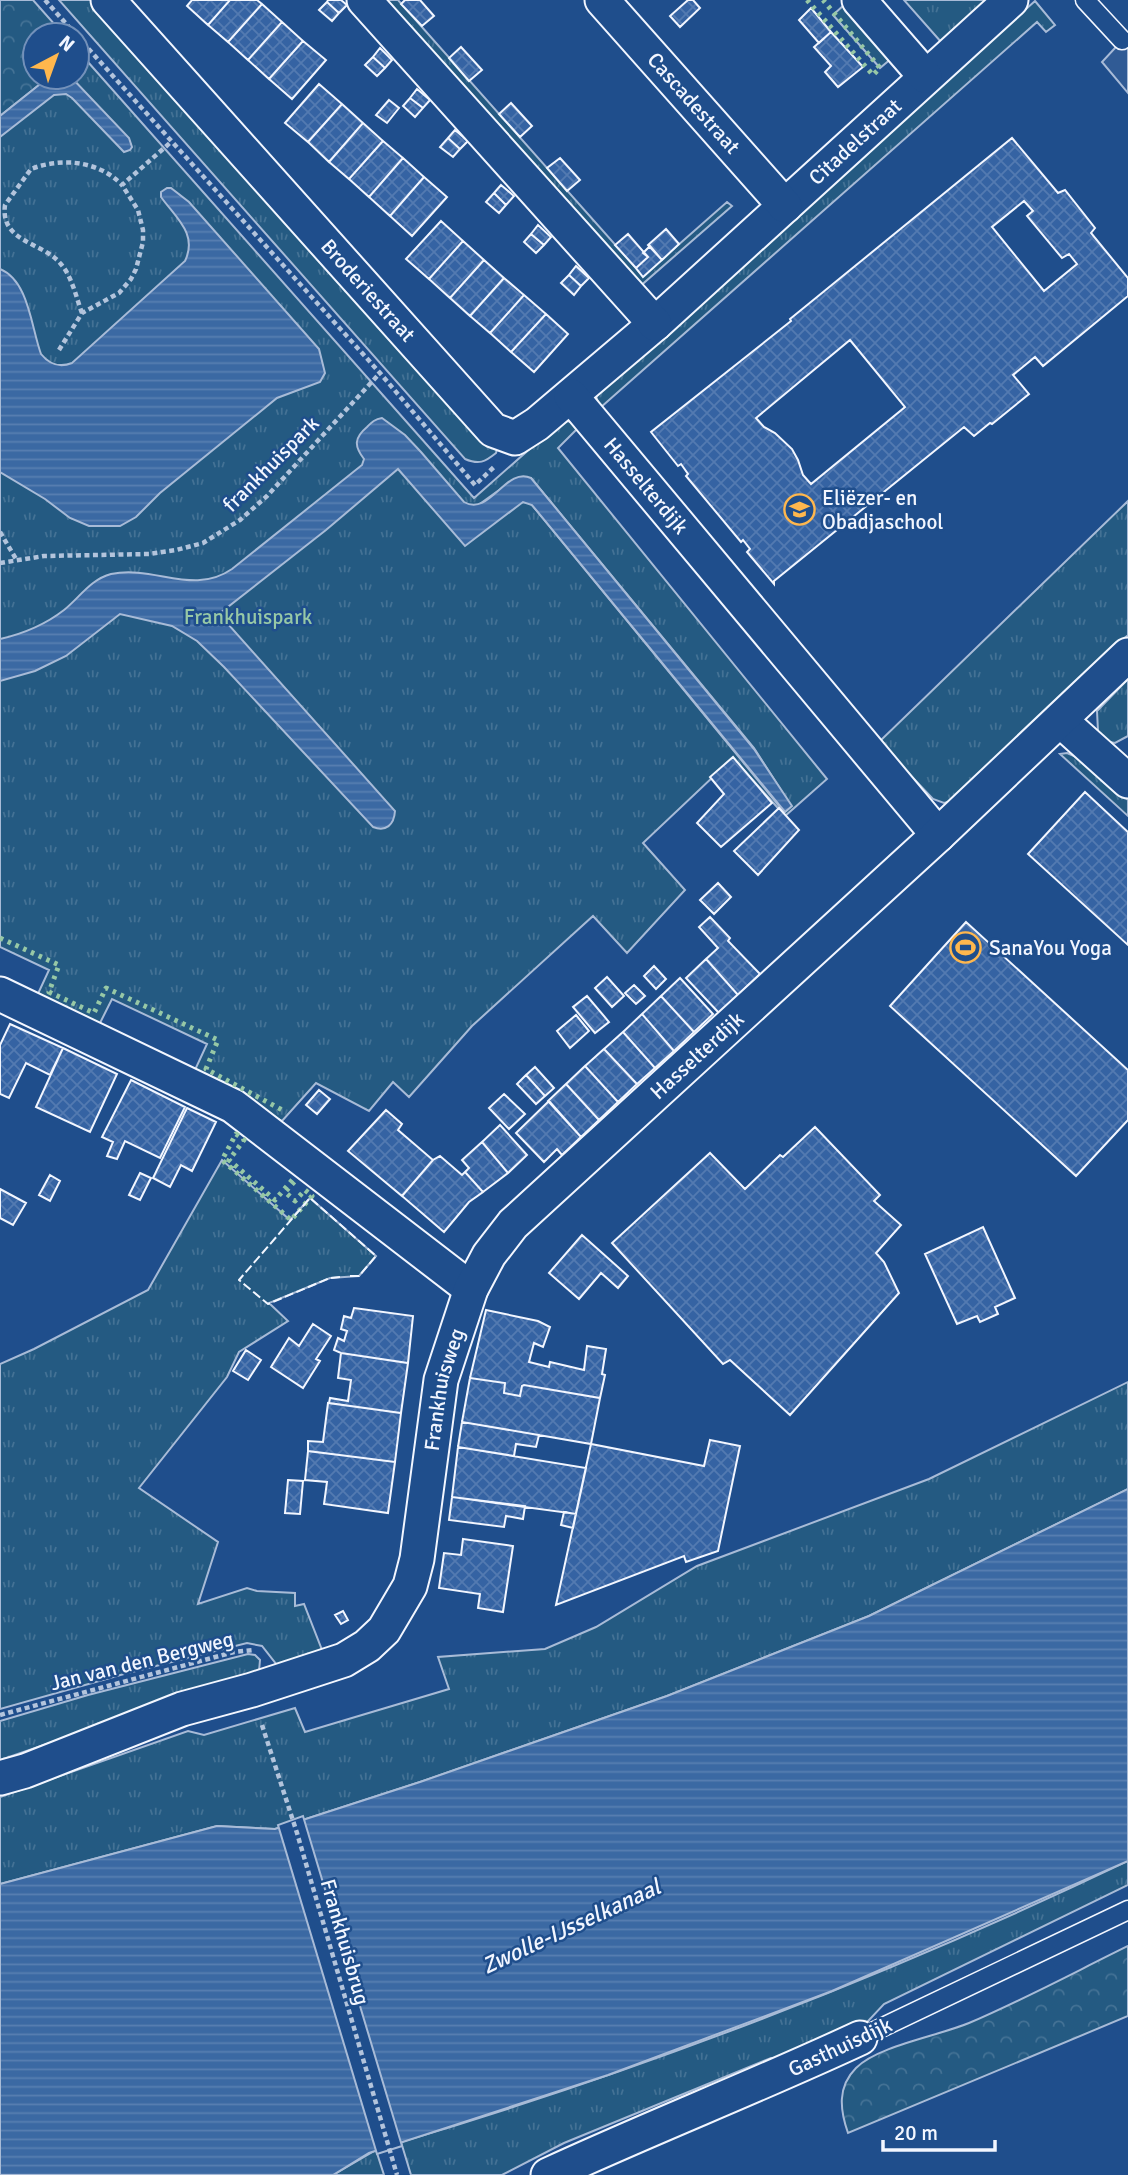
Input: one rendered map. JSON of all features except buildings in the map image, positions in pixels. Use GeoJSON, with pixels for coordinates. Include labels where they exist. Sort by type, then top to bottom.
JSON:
{"type":"FeatureCollection","features":[{"type":"Feature","properties":{"kind":"street","name":"Broderiestraat"},"geometry":{"type":"LineString","coordinates":[[108,0],[493,430],[515,439]]}},
{"type":"Feature","properties":{"kind":"street"},"geometry":{"type":"LineString","coordinates":[[364,0],[655,324]]}},
{"type":"Feature","properties":{"kind":"street","name":"Cascadestraat"},"geometry":{"type":"LineString","coordinates":[[602,0],[785,206]]}},
{"type":"Feature","properties":{"kind":"street"},"geometry":{"type":"LineString","coordinates":[[859,0],[925,76]]}},
{"type":"Feature","properties":{"kind":"street","name":"Citadelstraat"},"geometry":{"type":"LineString","coordinates":[[785,206],[1011,0]]}},
{"type":"Feature","properties":{"kind":"street"},"geometry":{"type":"LineString","coordinates":[[515,439],[571,396],[655,324],[785,206]]}},
{"type":"Feature","properties":{"kind":"street","name":"Hasselterdijk"},"geometry":{"type":"LineString","coordinates":[[571,396],[938,835]]}},
{"type":"Feature","properties":{"kind":"street","name":"Hasselterdijk"},"geometry":{"type":"LineString","coordinates":[[471,1289],[489,1255],[513,1224],[938,835],[1128,655]]}},
{"type":"Feature","properties":{"kind":"street"},"geometry":{"type":"LineString","coordinates":[[1060,720],[1123,766]]}},
{"type":"Feature","properties":{"kind":"street"},"geometry":{"type":"LineString","coordinates":[[0,994],[233,1106],[471,1289]]}},
{"type":"Feature","properties":{"kind":"street","name":"Frankhuisweg"},"geometry":{"type":"LineString","coordinates":[[0,1778],[25,1771],[182,1709],[272,1684],[344,1660],[367,1646],[384,1630],[410,1586],[417,1559],[441,1380],[471,1289]]}},
{"type":"Feature","properties":{"kind":"street","name":"Gasthuisdijk"},"geometry":{"type":"LineString","coordinates":[[548,2175],[624,2140],[780,2076],[860,2038]]}},
{"type":"Feature","properties":{"kind":"lane"},"geometry":{"type":"LineString","coordinates":[[1085,0],[1122,40]]}},
{"type":"Feature","properties":{"kind":"lane","name":"Gasthuisdijk"},"geometry":{"type":"LineString","coordinates":[[860,2038],[1128,1910]]}},
{"type":"Feature","properties":{"kind":"path"},"geometry":{"type":"LineString","coordinates":[[45,0],[64,21]]}},
{"type":"Feature","properties":{"kind":"path"},"geometry":{"type":"LineString","coordinates":[[91,52],[380,373],[475,485],[507,456],[515,439]]}},
{"type":"Feature","properties":{"kind":"path"},"geometry":{"type":"LineString","coordinates":[[122,185],[171,142]]}},
{"type":"Feature","properties":{"kind":"path"},"geometry":{"type":"LineString","coordinates":[[59,349],[82,313],[119,293],[131,279],[143,242],[142,220],[122,185],[114,176],[95,167],[63,162],[31,169],[5,205],[3,210],[7,224],[14,236],[42,248],[65,269],[82,313]]}},
{"type":"Feature","properties":{"kind":"path","name":"frankhuispark"},"geometry":{"type":"LineString","coordinates":[[0,563],[44,556],[149,554],[176,550],[224,532],[267,496],[380,373]]}},
{"type":"Feature","properties":{"kind":"path"},"geometry":{"type":"LineString","coordinates":[[0,532],[16,559]]}},
{"type":"Feature","properties":{"kind":"path","name":"Jan van den Bergweg"},"geometry":{"type":"LineString","coordinates":[[0,1714],[249,1650],[255,1650],[260,1655],[272,1684]]}},
{"type":"Feature","properties":{"kind":"path","name":"Frankhuisbrug"},"geometry":{"type":"LineString","coordinates":[[260,1719],[297,1833],[397,2175]]}},
{"type":"Feature","properties":{"kind":"green space"},"geometry":{"type":"Polygon","coordinates":[[[0,0],[33,0],[52,21],[21,21],[21,91],[31,91],[0,116],[0,0]]]}},
{"type":"Feature","properties":{"kind":"green space"},"geometry":{"type":"Polygon","coordinates":[[[59,0],[98,0],[497,449],[496,453],[482,462],[465,459],[91,36],[91,21],[78,21],[59,0]]]}},
{"type":"Feature","properties":{"kind":"green space"},"geometry":{"type":"Polygon","coordinates":[[[383,0],[398,0],[643,276],[727,202],[732,206],[638,288],[383,0]]]}},
{"type":"Feature","properties":{"kind":"green space"},"geometry":{"type":"Polygon","coordinates":[[[904,0],[991,0],[942,43],[904,0]]]}},
{"type":"Feature","properties":{"kind":"green space"},"geometry":{"type":"Polygon","coordinates":[[[1035,1],[1055,25],[1046,32],[1037,22],[600,408],[596,396],[603,384],[1035,1]]]}},
{"type":"Feature","properties":{"kind":"green space"},"geometry":{"type":"Polygon","coordinates":[[[845,4],[892,58],[880,68],[833,15],[845,4]]]}},
{"type":"Feature","properties":{"kind":"green space","name":"Frankhuispark"},"geometry":{"type":"Polygon","coordinates":[[[91,65],[474,498],[558,424],[568,421],[580,426],[558,448],[827,779],[785,816],[733,758],[643,843],[685,890],[627,953],[593,916],[472,1026],[409,1097],[393,1082],[369,1111],[316,1083],[282,1121],[194,1072],[207,1044],[112,999],[98,1027],[36,998],[49,970],[0,947],[0,116],[31,91],[91,91],[91,65]],[[531,478],[513,480],[477,506],[527,502],[532,505],[784,812],[791,806],[754,748],[531,478]]]}},
{"type":"Feature","properties":{"kind":"green space"},"geometry":{"type":"Polygon","coordinates":[[[1128,501],[1128,635],[958,799],[944,803],[933,799],[879,742],[1128,501]]]}},
{"type":"Feature","properties":{"kind":"green space"},"geometry":{"type":"Polygon","coordinates":[[[1128,679],[1128,736],[1115,743],[1105,741],[1098,731],[1097,711],[1128,679]]]}},
{"type":"Feature","properties":{"kind":"green space"},"geometry":{"type":"Polygon","coordinates":[[[1067,753],[1086,761],[1128,800],[1128,816],[1060,754],[1067,753]]]}},
{"type":"Feature","properties":{"kind":"green space"},"geometry":{"type":"Polygon","coordinates":[[[222,1160],[290,1220],[310,1198],[376,1256],[359,1276],[330,1278],[269,1303],[288,1321],[239,1352],[227,1377],[139,1488],[218,1542],[198,1604],[247,1588],[295,1593],[295,1606],[304,1604],[322,1650],[277,1665],[262,1646],[247,1643],[0,1709],[0,1364],[148,1290],[222,1160]]]}},
{"type":"Feature","properties":{"kind":"green space"},"geometry":{"type":"Polygon","coordinates":[[[1128,1382],[1128,1489],[869,1616],[667,1696],[275,1829],[217,1826],[0,1884],[0,1797],[188,1731],[204,1735],[295,1708],[305,1732],[449,1689],[438,1657],[545,1649],[596,1627],[697,1566],[929,1479],[1128,1382]]]}},
{"type":"Feature","properties":{"kind":"green space"},"geometry":{"type":"Polygon","coordinates":[[[248,1654],[255,1655],[260,1660],[259,1671],[0,1760],[0,1721],[88,1695],[248,1654]]]}},
{"type":"Feature","properties":{"kind":"green space"},"geometry":{"type":"Polygon","coordinates":[[[1128,1861],[1128,1885],[884,2004],[857,2033],[771,2058],[564,2143],[502,2175],[411,2175],[401,2142],[586,2083],[770,2016],[951,1942],[1128,1861]]]}},
{"type":"Feature","properties":{"kind":"green space"},"geometry":{"type":"Polygon","coordinates":[[[1128,1946],[1128,2016],[848,2133],[843,2116],[843,2091],[850,2075],[866,2060],[893,2048],[969,2023],[1128,1946]]]}},
{"type":"Feature","properties":{"kind":"green space"},"geometry":{"type":"Polygon","coordinates":[[[376,2150],[384,2175],[333,2175],[376,2150]]]}},
{"type":"Feature","properties":{"kind":"shaded area"},"geometry":{"type":"Polygon","coordinates":[[[1128,34],[1128,93],[1102,62],[1128,34]]]}},
{"type":"Feature","properties":{"kind":"water"},"geometry":{"type":"Polygon","coordinates":[[[31,91],[84,91],[129,138],[132,147],[124,152],[66,94],[54,95],[0,137],[0,116],[31,91]]]}},
{"type":"Feature","properties":{"kind":"water"},"geometry":{"type":"Polygon","coordinates":[[[171,188],[189,202],[319,349],[325,373],[320,382],[277,398],[160,493],[136,517],[120,526],[89,526],[70,518],[45,499],[0,472],[0,269],[10,275],[23,294],[41,354],[55,364],[72,363],[185,261],[189,243],[187,234],[161,197],[161,192],[171,188]]]}},
{"type":"Feature","properties":{"kind":"water"},"geometry":{"type":"Polygon","coordinates":[[[382,418],[405,435],[464,502],[473,505],[482,503],[514,479],[522,476],[531,478],[754,749],[792,806],[785,812],[532,505],[523,502],[465,546],[398,469],[219,614],[395,811],[391,824],[385,828],[373,827],[224,667],[197,641],[172,626],[120,614],[66,656],[35,671],[0,681],[0,639],[50,620],[104,576],[127,572],[203,580],[217,577],[232,569],[362,465],[364,459],[358,450],[358,439],[372,422],[382,418]]]}},
{"type":"Feature","properties":{"kind":"water","name":"Zwolle-IJsselkanaal"},"geometry":{"type":"Polygon","coordinates":[[[1128,1489],[1128,1861],[832,1991],[608,2075],[369,2153],[333,2175],[0,2175],[0,1884],[217,1826],[275,1829],[667,1696],[869,1616],[1128,1489]]]}},
{"type":"Feature","properties":{"kind":"pier"},"geometry":{"type":"Polygon","coordinates":[[[303,1816],[402,2146],[377,2154],[278,1825],[303,1816]]]}},
{"type":"Feature","properties":{"kind":"hedge"},"geometry":{"type":"LineString","coordinates":[[807,0],[873,75],[880,68],[823,0]]}},
{"type":"Feature","properties":{"kind":"hedge"},"geometry":{"type":"LineString","coordinates":[[0,938],[59,965],[49,992],[94,1013],[106,988],[218,1040],[206,1069],[284,1111]]}},
{"type":"Feature","properties":{"kind":"hedge"},"geometry":{"type":"LineString","coordinates":[[236,1134],[244,1140],[229,1160],[275,1200],[293,1179],[295,1181],[285,1192],[295,1201],[305,1190],[312,1196],[291,1220],[222,1160],[236,1134]]}},
{"type":"Feature","properties":{"kind":"fence"},"geometry":{"type":"LineString","coordinates":[[340,1277],[330,1278],[268,1304],[239,1280],[310,1198],[376,1256],[359,1276],[347,1276]]}},
{"type":"Feature","properties":{"kind":"place","name":"Eliëzer- en Obadjaschool"},"geometry":{"type":"Point","coordinates":[799,510]}},
{"type":"Feature","properties":{"kind":"place","name":"SanaYou Yoga"},"geometry":{"type":"Point","coordinates":[966,948]}}]}
